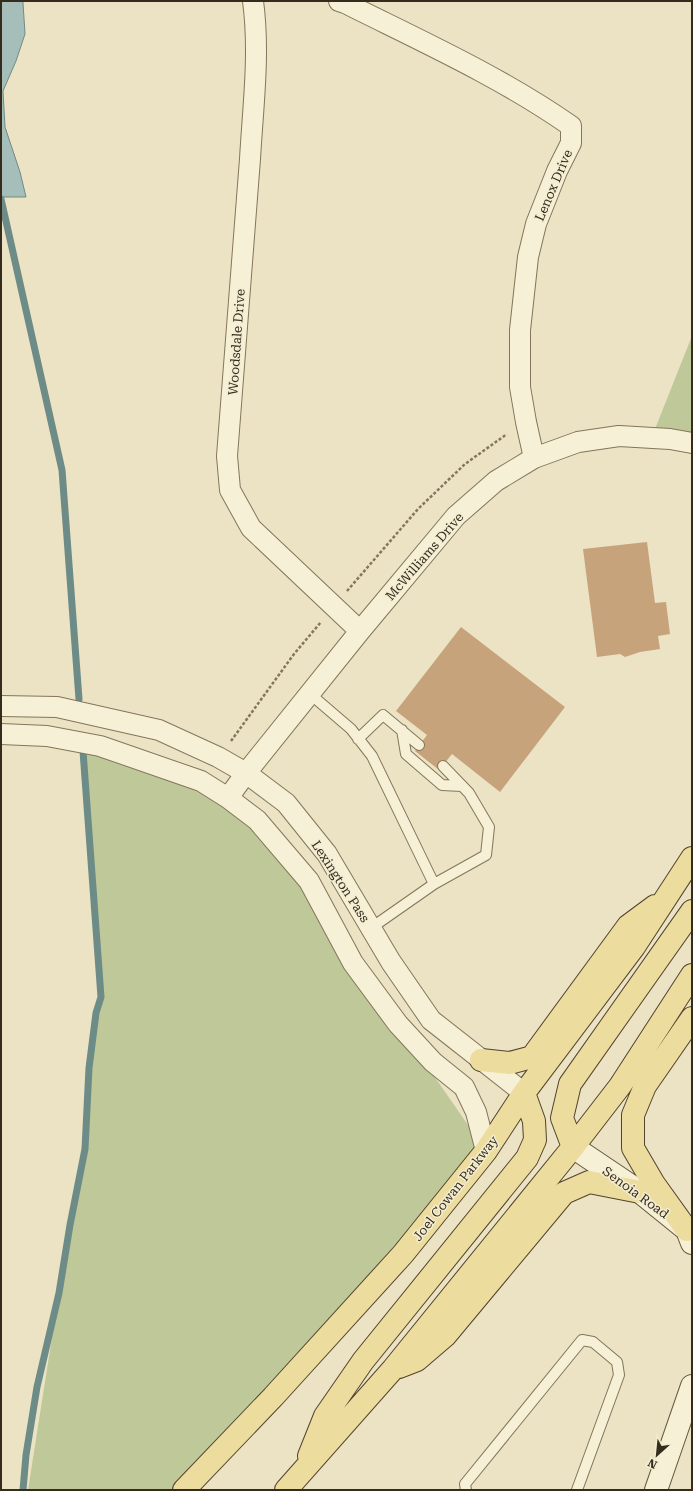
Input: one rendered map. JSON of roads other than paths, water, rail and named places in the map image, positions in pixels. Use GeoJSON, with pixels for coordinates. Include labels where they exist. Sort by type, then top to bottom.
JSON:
{"type":"FeatureCollection","features":[{"type":"Feature","properties":{"kind":"main road","name":"Joel Cowan Parkway"},"geometry":{"type":"LineString","coordinates":[[184,1490],[273,1397],[403,1254],[486,1151],[524,1093],[634,947],[692,858]]}},
{"type":"Feature","properties":{"kind":"main road"},"geometry":{"type":"LineString","coordinates":[[481,1060],[510,1063],[532,1057],[628,926],[666,899]]}},
{"type":"Feature","properties":{"kind":"main road"},"geometry":{"type":"LineString","coordinates":[[573,1147],[562,1118],[570,1084],[692,911]]}},
{"type":"Feature","properties":{"kind":"main road"},"geometry":{"type":"LineString","coordinates":[[286,1490],[393,1369],[573,1147],[620,1086],[692,975]]}},
{"type":"Feature","properties":{"kind":"main road"},"geometry":{"type":"LineString","coordinates":[[689,1237],[654,1184],[633,1148],[633,1115],[645,1086],[692,1018]]}},
{"type":"Feature","properties":{"kind":"main road"},"geometry":{"type":"LineString","coordinates":[[303,1471],[325,1416],[363,1361],[527,1158],[535,1140],[534,1121],[524,1093]]}},
{"type":"Feature","properties":{"kind":"main road"},"geometry":{"type":"LineString","coordinates":[[393,1369],[418,1360],[445,1336],[564,1194],[589,1182],[640,1192]]}},
{"type":"Feature","properties":{"kind":"street","name":"Woodsdale Drive"},"geometry":{"type":"LineString","coordinates":[[253,1],[256,27],[256,64],[227,456],[230,490],[251,528],[360,631]]}},
{"type":"Feature","properties":{"kind":"street","name":"Lenox Drive"},"geometry":{"type":"LineString","coordinates":[[339,1],[463,63],[542,105],[571,126],[571,143],[557,171],[536,224],[528,257],[520,330],[520,387],[534,458]]}},
{"type":"Feature","properties":{"kind":"street","name":"McWilliams Drive"},"geometry":{"type":"LineString","coordinates":[[228,798],[309,693],[456,516],[496,481],[534,458],[578,442],[619,436],[670,439],[692,443]]}},
{"type":"Feature","properties":{"kind":"street","name":"Lexington Pass"},"geometry":{"type":"LineString","coordinates":[[1,706],[57,706],[159,730],[218,757],[246,773],[286,803],[327,854],[391,962],[431,1020],[524,1093]]}},
{"type":"Feature","properties":{"kind":"street","name":"Lexington Pass"},"geometry":{"type":"LineString","coordinates":[[1,734],[47,736],[100,746],[200,781],[228,798],[257,820],[310,881],[353,963],[398,1024],[433,1062],[464,1087],[476,1112],[486,1151]]}},
{"type":"Feature","properties":{"kind":"street"},"geometry":{"type":"LineString","coordinates":[[343,944],[371,928]]}},
{"type":"Feature","properties":{"kind":"street","name":"Senoia Road"},"geometry":{"type":"LineString","coordinates":[[573,1147],[640,1192],[689,1237]]}},
{"type":"Feature","properties":{"kind":"street"},"geometry":{"type":"LineString","coordinates":[[656,1490],[692,1386]]}},
{"type":"Feature","properties":{"kind":"lane"},"geometry":{"type":"LineString","coordinates":[[309,693],[351,729],[372,756],[434,884]]}},
{"type":"Feature","properties":{"kind":"lane"},"geometry":{"type":"LineString","coordinates":[[358,739],[384,715],[419,745]]}},
{"type":"Feature","properties":{"kind":"lane"},"geometry":{"type":"LineString","coordinates":[[402,730],[406,754],[442,785],[462,786]]}},
{"type":"Feature","properties":{"kind":"lane"},"geometry":{"type":"LineString","coordinates":[[371,928],[434,884],[486,856],[489,827],[469,793],[443,766]]}},
{"type":"Feature","properties":{"kind":"lane"},"geometry":{"type":"LineString","coordinates":[[466,1490],[465,1484],[582,1340],[593,1342],[617,1362],[619,1375],[577,1490]]}},
{"type":"Feature","properties":{"kind":"water"},"geometry":{"type":"Polygon","coordinates":[[[1,1],[23,1],[25,34],[16,61],[3,91],[5,127],[20,172],[26,197],[1,197],[1,1]]]}},
{"type":"Feature","properties":{"kind":"waterway"},"geometry":{"type":"LineString","coordinates":[[1,199],[62,470],[79,699]]}},
{"type":"Feature","properties":{"kind":"waterway"},"geometry":{"type":"LineString","coordinates":[[23,1490],[26,1455],[37,1387],[59,1293],[70,1225],[85,1149],[89,1068],[96,1013],[101,997],[83,751]]}}]}
